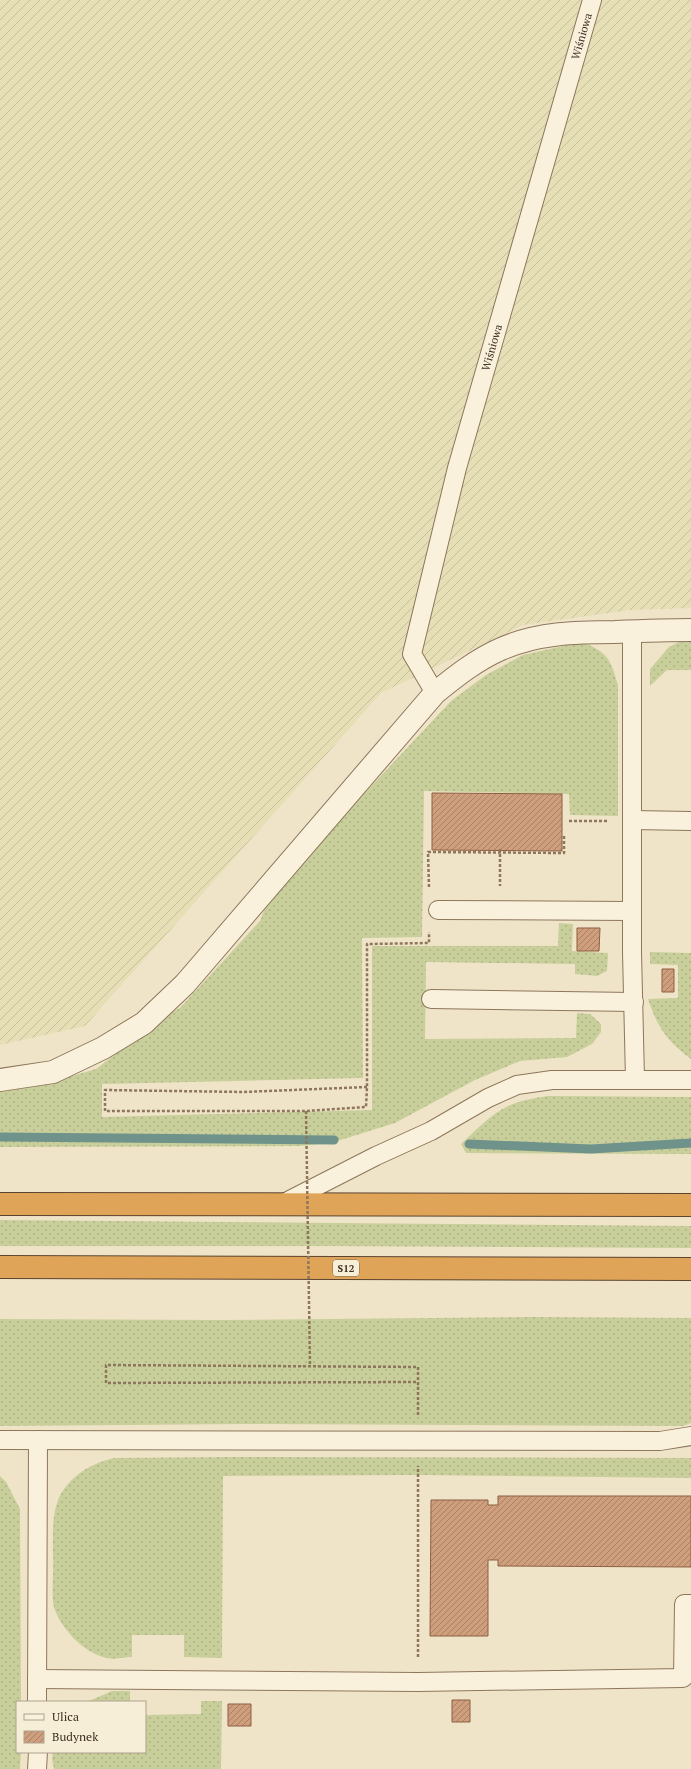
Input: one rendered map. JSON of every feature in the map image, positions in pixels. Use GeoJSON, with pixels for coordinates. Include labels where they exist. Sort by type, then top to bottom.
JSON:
{"type":"FeatureCollection","features":[{"type":"Feature","properties":{"kind":"highway"},"geometry":{"type":"LineString","coordinates":[[0,1204],[691,1205]]}},
{"type":"Feature","properties":{"kind":"highway","name":"S12"},"geometry":{"type":"LineString","coordinates":[[0,1267],[691,1269]]}},
{"type":"Feature","properties":{"kind":"street"},"geometry":{"type":"LineString","coordinates":[[0,1080],[53,1072],[110,1044],[144,1023],[190,979],[435,693],[457,675],[481,659],[502,648],[523,641],[568,633],[691,630]]}},
{"type":"Feature","properties":{"kind":"lane","name":"Wiśniowa"},"geometry":{"type":"LineString","coordinates":[[435,693],[412,654],[457,468],[592,0]]}},
{"type":"Feature","properties":{"kind":"lane"},"geometry":{"type":"LineString","coordinates":[[632,631],[632,911],[635,1079]]}},
{"type":"Feature","properties":{"kind":"lane"},"geometry":{"type":"LineString","coordinates":[[632,820],[691,821]]}},
{"type":"Feature","properties":{"kind":"lane"},"geometry":{"type":"LineString","coordinates":[[438,910],[632,911]]}},
{"type":"Feature","properties":{"kind":"lane"},"geometry":{"type":"LineString","coordinates":[[431,999],[634,1002]]}},
{"type":"Feature","properties":{"kind":"lane"},"geometry":{"type":"LineString","coordinates":[[282,1204],[376,1156],[431,1131],[488,1098],[517,1085],[552,1080],[691,1080]]}},
{"type":"Feature","properties":{"kind":"lane"},"geometry":{"type":"LineString","coordinates":[[0,1440],[660,1441],[691,1436]]}},
{"type":"Feature","properties":{"kind":"lane"},"geometry":{"type":"LineString","coordinates":[[37,1701],[38,1440]]}},
{"type":"Feature","properties":{"kind":"lane"},"geometry":{"type":"LineString","coordinates":[[37,1679],[418,1682],[683,1678],[684,1604],[691,1604]]}},
{"type":"Feature","properties":{"kind":"lane"},"geometry":{"type":"LineString","coordinates":[[37,1769],[38,1753]]}},
{"type":"Feature","properties":{"kind":"path"},"geometry":{"type":"LineString","coordinates":[[569,821],[612,821]]}},
{"type":"Feature","properties":{"kind":"path"},"geometry":{"type":"LineString","coordinates":[[429,890],[428,852],[500,850],[564,853],[564,836]]}},
{"type":"Feature","properties":{"kind":"path"},"geometry":{"type":"LineString","coordinates":[[500,850],[500,891]]}},
{"type":"Feature","properties":{"kind":"path"},"geometry":{"type":"LineString","coordinates":[[367,1087],[243,1092],[105,1090],[105,1110],[306,1111],[366,1107],[367,1087],[367,944],[429,943],[429,928]]}},
{"type":"Feature","properties":{"kind":"path"},"geometry":{"type":"LineString","coordinates":[[306,1111],[310,1366]]}},
{"type":"Feature","properties":{"kind":"path"},"geometry":{"type":"LineString","coordinates":[[418,1382],[106,1383],[106,1365],[418,1367],[419,1441],[418,1682]]}},
{"type":"Feature","properties":{"kind":"shaded area"},"geometry":{"type":"Polygon","coordinates":[[[0,0],[691,0],[691,608],[630,610],[523,625],[381,693],[85,1026],[0,1045],[0,0]]]}},
{"type":"Feature","properties":{"kind":"green space"},"geometry":{"type":"Polygon","coordinates":[[[685,639],[691,639],[691,670],[667,670],[650,686],[650,669],[669,647],[685,639]]]}},
{"type":"Feature","properties":{"kind":"green space"},"geometry":{"type":"Polygon","coordinates":[[[581,642],[597,649],[607,657],[613,668],[618,685],[618,816],[570,815],[569,794],[424,791],[422,937],[362,938],[363,1078],[102,1084],[102,1117],[372,1110],[372,946],[558,946],[559,923],[573,924],[572,951],[608,953],[607,971],[597,976],[575,974],[575,964],[426,962],[425,1039],[576,1038],[577,1013],[590,1014],[601,1024],[601,1032],[592,1044],[567,1057],[520,1061],[475,1080],[395,1123],[331,1143],[299,1146],[0,1147],[0,1089],[45,1084],[96,1069],[163,1018],[181,1007],[260,921],[266,906],[319,842],[451,701],[486,675],[523,655],[581,642]]]}},
{"type":"Feature","properties":{"kind":"green space"},"geometry":{"type":"Polygon","coordinates":[[[650,952],[691,953],[691,1059],[675,1046],[664,1033],[655,1018],[648,999],[678,998],[678,965],[650,964],[650,952]]]}},
{"type":"Feature","properties":{"kind":"green space"},"geometry":{"type":"Polygon","coordinates":[[[548,1096],[691,1097],[691,1154],[466,1153],[461,1144],[495,1113],[518,1102],[548,1096]]]}},
{"type":"Feature","properties":{"kind":"green space"},"geometry":{"type":"Polygon","coordinates":[[[0,1220],[691,1226],[691,1248],[0,1246],[0,1220]]]}},
{"type":"Feature","properties":{"kind":"green space"},"geometry":{"type":"Polygon","coordinates":[[[534,1317],[691,1318],[691,1423],[683,1426],[251,1424],[0,1426],[0,1319],[222,1320],[534,1317]]]}},
{"type":"Feature","properties":{"kind":"green space"},"geometry":{"type":"Polygon","coordinates":[[[114,1458],[691,1458],[691,1478],[418,1475],[223,1476],[222,1658],[184,1657],[184,1635],[132,1635],[132,1657],[116,1659],[99,1656],[82,1646],[74,1639],[62,1623],[57,1615],[53,1602],[54,1515],[58,1499],[67,1485],[78,1474],[91,1466],[114,1458]]]}},
{"type":"Feature","properties":{"kind":"green space"},"geometry":{"type":"Polygon","coordinates":[[[0,1476],[6,1482],[20,1509],[21,1701],[16,1701],[16,1753],[21,1753],[20,1769],[0,1769],[0,1476]]]}},
{"type":"Feature","properties":{"kind":"green space"},"geometry":{"type":"Polygon","coordinates":[[[112,1691],[130,1691],[130,1701],[89,1701],[112,1691]]]}},
{"type":"Feature","properties":{"kind":"green space"},"geometry":{"type":"Polygon","coordinates":[[[201,1701],[222,1701],[221,1769],[54,1769],[52,1759],[53,1753],[146,1753],[146,1715],[201,1714],[201,1701]]]}},
{"type":"Feature","properties":{"kind":"building"},"geometry":{"type":"Polygon","coordinates":[[[432,793],[562,794],[562,851],[432,850],[432,793]]]}},
{"type":"Feature","properties":{"kind":"building"},"geometry":{"type":"Polygon","coordinates":[[[577,928],[600,928],[599,951],[577,951],[577,928]]]}},
{"type":"Feature","properties":{"kind":"building"},"geometry":{"type":"Polygon","coordinates":[[[662,969],[674,969],[674,992],[662,992],[662,969]]]}},
{"type":"Feature","properties":{"kind":"building"},"geometry":{"type":"Polygon","coordinates":[[[498,1496],[691,1496],[691,1567],[498,1566],[498,1560],[488,1560],[488,1636],[430,1636],[431,1500],[488,1500],[488,1505],[498,1505],[498,1496]]]}},
{"type":"Feature","properties":{"kind":"building"},"geometry":{"type":"Polygon","coordinates":[[[452,1700],[470,1700],[470,1722],[452,1722],[452,1700]]]}},
{"type":"Feature","properties":{"kind":"building"},"geometry":{"type":"Polygon","coordinates":[[[228,1704],[251,1704],[251,1726],[228,1726],[228,1704]]]}},
{"type":"Feature","properties":{"kind":"waterway"},"geometry":{"type":"LineString","coordinates":[[0,1137],[334,1140]]}},
{"type":"Feature","properties":{"kind":"waterway"},"geometry":{"type":"LineString","coordinates":[[469,1144],[591,1149],[691,1143]]}}]}
